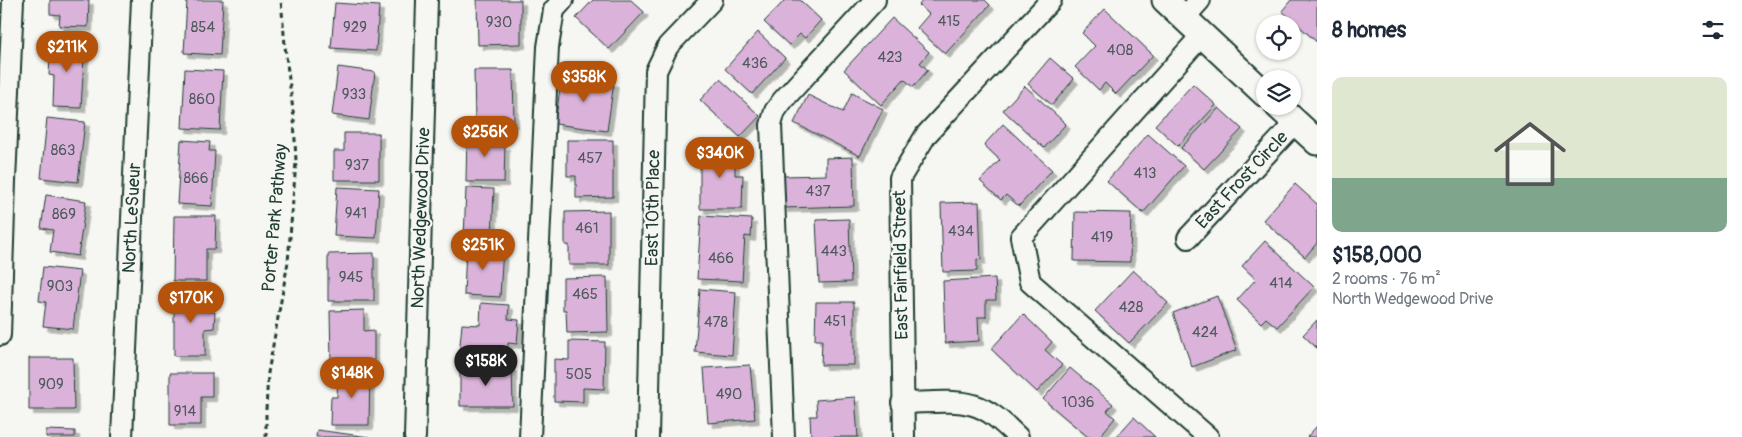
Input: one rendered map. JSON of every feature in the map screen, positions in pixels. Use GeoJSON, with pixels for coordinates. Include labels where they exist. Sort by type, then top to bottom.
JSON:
{"type":"FeatureCollection","features":[{"type":"Feature","properties":{"kind":"main road"},"geometry":{"type":"LineString","coordinates":[[1165,0],[1192,9],[1202,34],[1256,85]]}},
{"type":"Feature","properties":{"kind":"main road"},"geometry":{"type":"LineString","coordinates":[[1288,115],[1317,142]]}},
{"type":"Feature","properties":{"kind":"street"},"geometry":{"type":"LineString","coordinates":[[0,335],[13,0]]}},
{"type":"Feature","properties":{"kind":"street","name":"North LeSueur"},"geometry":{"type":"LineString","coordinates":[[122,437],[142,0]]}},
{"type":"Feature","properties":{"kind":"street","name":"North Wedgewood Drive"},"geometry":{"type":"LineString","coordinates":[[415,437],[427,0]]}},
{"type":"Feature","properties":{"kind":"street"},"geometry":{"type":"LineString","coordinates":[[530,437],[548,47],[554,10],[562,0]]}},
{"type":"Feature","properties":{"kind":"street","name":"East 10th Place"},"geometry":{"type":"LineString","coordinates":[[648,437],[656,71],[668,46],[712,0]]}},
{"type":"Feature","properties":{"kind":"street"},"geometry":{"type":"LineString","coordinates":[[784,437],[771,125],[774,111],[783,100],[875,0]]}},
{"type":"Feature","properties":{"kind":"street","name":"East Fairfield Street"},"geometry":{"type":"LineString","coordinates":[[904,437],[900,178],[926,135],[1051,0]]}},
{"type":"Feature","properties":{"kind":"street"},"geometry":{"type":"LineString","coordinates":[[1202,34],[1021,237],[1030,282],[1208,437]]}},
{"type":"Feature","properties":{"kind":"street","name":"East Frost Circle"},"geometry":{"type":"LineString","coordinates":[[1188,238],[1286,115]]}},
{"type":"Feature","properties":{"kind":"street"},"geometry":{"type":"LineString","coordinates":[[902,403],[974,405],[996,417],[1018,437]]}},
{"type":"Feature","properties":{"kind":"path","name":"Porter Park Pathway"},"geometry":{"type":"LineString","coordinates":[[266,437],[268,373],[288,262],[296,162],[294,118],[281,0]]}},
{"type":"Feature","properties":{"kind":"building"},"geometry":{"type":"Polygon","coordinates":[[[50,0],[89,0],[88,27],[59,26],[60,15],[50,14],[50,0]]]}},
{"type":"Feature","properties":{"kind":"building"},"geometry":{"type":"Polygon","coordinates":[[[187,0],[223,0],[220,55],[184,53],[187,0]]]}},
{"type":"Feature","properties":{"kind":"building"},"geometry":{"type":"Polygon","coordinates":[[[477,0],[521,0],[521,44],[478,45],[477,0]]]}},
{"type":"Feature","properties":{"kind":"building"},"geometry":{"type":"Polygon","coordinates":[[[593,0],[631,0],[644,12],[609,49],[576,18],[593,0]]]}},
{"type":"Feature","properties":{"kind":"building"},"geometry":{"type":"Polygon","coordinates":[[[785,0],[800,0],[821,20],[805,38],[800,34],[789,45],[764,22],[785,0]]]}},
{"type":"Feature","properties":{"kind":"building"},"geometry":{"type":"Polygon","coordinates":[[[923,0],[985,0],[990,5],[945,54],[917,28],[929,14],[919,5],[923,0]]]}},
{"type":"Feature","properties":{"kind":"building"},"geometry":{"type":"Polygon","coordinates":[[[1291,0],[1317,0],[1317,42],[1301,28],[1301,15],[1287,15],[1282,11],[1291,0]]]}},
{"type":"Feature","properties":{"kind":"building"},"geometry":{"type":"Polygon","coordinates":[[[335,3],[379,6],[376,51],[331,48],[335,3]]]}},
{"type":"Feature","properties":{"kind":"building"},"geometry":{"type":"Polygon","coordinates":[[[1105,9],[1153,55],[1116,94],[1105,83],[1099,90],[1075,67],[1095,46],[1082,33],[1105,9]]]}},
{"type":"Feature","properties":{"kind":"building"},"geometry":{"type":"Polygon","coordinates":[[[892,18],[929,52],[920,63],[928,70],[913,87],[904,79],[881,105],[844,70],[892,18]]]}},
{"type":"Feature","properties":{"kind":"building"},"geometry":{"type":"Polygon","coordinates":[[[758,32],[785,58],[752,94],[725,69],[758,32]]]}},
{"type":"Feature","properties":{"kind":"building"},"geometry":{"type":"Polygon","coordinates":[[[51,40],[85,42],[81,108],[53,107],[54,76],[49,75],[51,40]]]}},
{"type":"Feature","properties":{"kind":"building"},"geometry":{"type":"Polygon","coordinates":[[[1050,58],[1074,79],[1052,105],[1028,84],[1050,58]]]}},
{"type":"Feature","properties":{"kind":"building"},"geometry":{"type":"Polygon","coordinates":[[[338,67],[375,72],[369,120],[332,115],[338,67]]]}},
{"type":"Feature","properties":{"kind":"building"},"geometry":{"type":"Polygon","coordinates":[[[185,69],[223,71],[220,130],[182,128],[185,69]]]}},
{"type":"Feature","properties":{"kind":"building"},"geometry":{"type":"Polygon","coordinates":[[[474,70],[513,70],[514,123],[475,123],[474,70]]]}},
{"type":"Feature","properties":{"kind":"building"},"geometry":{"type":"Polygon","coordinates":[[[562,75],[614,82],[607,131],[555,124],[562,75]]]}},
{"type":"Feature","properties":{"kind":"building"},"geometry":{"type":"Polygon","coordinates":[[[720,79],[760,116],[740,137],[700,100],[720,79]]]}},
{"type":"Feature","properties":{"kind":"building"},"geometry":{"type":"Polygon","coordinates":[[[1193,84],[1216,105],[1178,146],[1155,125],[1193,84]]]}},
{"type":"Feature","properties":{"kind":"building"},"geometry":{"type":"Polygon","coordinates":[[[1025,86],[1066,124],[1044,148],[1003,110],[1025,86]]]}},
{"type":"Feature","properties":{"kind":"building"},"geometry":{"type":"Polygon","coordinates":[[[852,93],[883,109],[860,156],[794,123],[808,95],[843,112],[852,93]]]}},
{"type":"Feature","properties":{"kind":"building"},"geometry":{"type":"Polygon","coordinates":[[[1219,108],[1242,129],[1204,169],[1181,148],[1219,108]]]}},
{"type":"Feature","properties":{"kind":"building"},"geometry":{"type":"Polygon","coordinates":[[[47,118],[85,122],[78,182],[41,178],[47,118]]]}},
{"type":"Feature","properties":{"kind":"building"},"geometry":{"type":"Polygon","coordinates":[[[1003,124],[1052,170],[1019,206],[1006,195],[1001,200],[980,181],[1000,160],[984,145],[1003,124]]]}},
{"type":"Feature","properties":{"kind":"building"},"geometry":{"type":"Polygon","coordinates":[[[467,132],[496,132],[496,145],[505,145],[504,182],[466,182],[467,132]]]}},
{"type":"Feature","properties":{"kind":"building"},"geometry":{"type":"Polygon","coordinates":[[[344,133],[379,133],[379,180],[334,180],[334,151],[344,151],[344,133]]]}},
{"type":"Feature","properties":{"kind":"building"},"geometry":{"type":"Polygon","coordinates":[[[1148,134],[1184,166],[1143,213],[1107,181],[1148,134]]]}},
{"type":"Feature","properties":{"kind":"building"},"geometry":{"type":"Polygon","coordinates":[[[181,140],[210,142],[209,151],[215,151],[212,206],[177,204],[181,140]]]}},
{"type":"Feature","properties":{"kind":"building"},"geometry":{"type":"Polygon","coordinates":[[[567,140],[613,140],[613,197],[576,198],[576,176],[567,176],[567,140]]]}},
{"type":"Feature","properties":{"kind":"building"},"geometry":{"type":"Polygon","coordinates":[[[700,146],[735,146],[735,175],[743,175],[742,209],[700,209],[700,146]]]}},
{"type":"Feature","properties":{"kind":"building"},"geometry":{"type":"Polygon","coordinates":[[[853,157],[854,206],[783,208],[783,176],[826,175],[826,158],[853,157]]]}},
{"type":"Feature","properties":{"kind":"building"},"geometry":{"type":"Polygon","coordinates":[[[1295,184],[1317,204],[1317,243],[1305,257],[1263,220],[1295,184]]]}},
{"type":"Feature","properties":{"kind":"building"},"geometry":{"type":"Polygon","coordinates":[[[337,187],[379,189],[376,238],[334,236],[337,187]]]}},
{"type":"Feature","properties":{"kind":"building"},"geometry":{"type":"Polygon","coordinates":[[[466,188],[494,189],[492,240],[464,239],[466,188]]]}},
{"type":"Feature","properties":{"kind":"building"},"geometry":{"type":"Polygon","coordinates":[[[46,195],[86,201],[78,256],[50,252],[53,230],[41,228],[46,195]]]}},
{"type":"Feature","properties":{"kind":"building"},"geometry":{"type":"Polygon","coordinates":[[[979,202],[981,260],[977,259],[977,271],[943,272],[941,203],[979,202]]]}},
{"type":"Feature","properties":{"kind":"building"},"geometry":{"type":"Polygon","coordinates":[[[609,211],[609,265],[569,265],[569,245],[565,245],[565,212],[609,211]]]}},
{"type":"Feature","properties":{"kind":"building"},"geometry":{"type":"Polygon","coordinates":[[[1075,212],[1131,213],[1130,262],[1074,261],[1075,212]]]}},
{"type":"Feature","properties":{"kind":"building"},"geometry":{"type":"Polygon","coordinates":[[[174,216],[216,216],[215,249],[206,249],[206,281],[173,281],[174,216]]]}},
{"type":"Feature","properties":{"kind":"building"},"geometry":{"type":"Polygon","coordinates":[[[701,216],[752,219],[751,237],[745,236],[742,281],[697,279],[701,216]]]}},
{"type":"Feature","properties":{"kind":"building"},"geometry":{"type":"Polygon","coordinates":[[[849,219],[851,282],[819,283],[816,220],[849,219]]]}},
{"type":"Feature","properties":{"kind":"building"},"geometry":{"type":"Polygon","coordinates":[[[1265,241],[1314,287],[1277,327],[1266,318],[1261,323],[1237,300],[1256,279],[1242,266],[1265,241]]]}},
{"type":"Feature","properties":{"kind":"building"},"geometry":{"type":"Polygon","coordinates":[[[466,246],[503,247],[500,297],[464,295],[466,246]]]}},
{"type":"Feature","properties":{"kind":"building"},"geometry":{"type":"Polygon","coordinates":[[[374,253],[374,301],[328,301],[328,254],[374,253]]]}},
{"type":"Feature","properties":{"kind":"building"},"geometry":{"type":"Polygon","coordinates":[[[43,267],[80,271],[73,329],[43,326],[46,302],[39,301],[43,267]]]}},
{"type":"Feature","properties":{"kind":"building"},"geometry":{"type":"Polygon","coordinates":[[[1133,270],[1168,303],[1129,343],[1095,311],[1133,270]]]}},
{"type":"Feature","properties":{"kind":"building"},"geometry":{"type":"Polygon","coordinates":[[[607,277],[608,332],[567,333],[566,310],[563,310],[563,278],[607,277]]]}},
{"type":"Feature","properties":{"kind":"building"},"geometry":{"type":"Polygon","coordinates":[[[995,278],[996,300],[986,300],[986,317],[978,317],[979,341],[945,343],[943,281],[995,278]]]}},
{"type":"Feature","properties":{"kind":"building"},"geometry":{"type":"Polygon","coordinates":[[[700,289],[736,292],[732,355],[695,352],[700,289]]]}},
{"type":"Feature","properties":{"kind":"building"},"geometry":{"type":"Polygon","coordinates":[[[174,294],[208,294],[208,312],[215,312],[214,328],[205,329],[205,356],[174,356],[174,294]]]}},
{"type":"Feature","properties":{"kind":"building"},"geometry":{"type":"Polygon","coordinates":[[[1217,296],[1237,350],[1192,367],[1173,313],[1217,296]]]}},
{"type":"Feature","properties":{"kind":"building"},"geometry":{"type":"Polygon","coordinates":[[[816,302],[854,302],[854,365],[821,365],[822,340],[815,340],[816,302]]]}},
{"type":"Feature","properties":{"kind":"building"},"geometry":{"type":"Polygon","coordinates":[[[481,303],[509,305],[508,319],[519,320],[517,344],[508,343],[507,358],[459,355],[462,324],[480,325],[481,303]]]}},
{"type":"Feature","properties":{"kind":"building"},"geometry":{"type":"Polygon","coordinates":[[[364,310],[364,331],[374,330],[374,361],[331,362],[330,311],[364,310]]]}},
{"type":"Feature","properties":{"kind":"building"},"geometry":{"type":"Polygon","coordinates":[[[1023,314],[1052,342],[1045,350],[1062,365],[1037,392],[991,349],[1023,314]]]}},
{"type":"Feature","properties":{"kind":"building"},"geometry":{"type":"Polygon","coordinates":[[[1317,320],[1317,348],[1303,335],[1317,320]]]}},
{"type":"Feature","properties":{"kind":"building"},"geometry":{"type":"Polygon","coordinates":[[[569,341],[605,342],[604,389],[583,388],[583,402],[554,401],[554,359],[569,360],[569,341]]]}},
{"type":"Feature","properties":{"kind":"building"},"geometry":{"type":"Polygon","coordinates":[[[29,358],[73,358],[74,410],[29,410],[29,358]]]}},
{"type":"Feature","properties":{"kind":"building"},"geometry":{"type":"Polygon","coordinates":[[[750,365],[755,419],[708,423],[704,368],[750,365]]]}},
{"type":"Feature","properties":{"kind":"building"},"geometry":{"type":"Polygon","coordinates":[[[460,367],[512,367],[513,406],[460,406],[460,367]]]}},
{"type":"Feature","properties":{"kind":"building"},"geometry":{"type":"Polygon","coordinates":[[[1070,368],[1113,404],[1107,411],[1115,418],[1099,437],[1088,437],[1043,399],[1070,368]]]}},
{"type":"Feature","properties":{"kind":"building"},"geometry":{"type":"Polygon","coordinates":[[[338,371],[370,371],[369,425],[330,425],[331,397],[337,397],[338,371]]]}},
{"type":"Feature","properties":{"kind":"building"},"geometry":{"type":"Polygon","coordinates":[[[170,373],[212,373],[212,397],[201,397],[201,425],[170,425],[170,373]]]}},
{"type":"Feature","properties":{"kind":"building"},"geometry":{"type":"Polygon","coordinates":[[[855,397],[858,437],[811,437],[810,416],[817,416],[816,400],[855,397]]]}},
{"type":"Feature","properties":{"kind":"building"},"geometry":{"type":"Polygon","coordinates":[[[1134,417],[1155,437],[1116,437],[1134,417]]]}},
{"type":"Feature","properties":{"kind":"building"},"geometry":{"type":"Polygon","coordinates":[[[1317,426],[1317,437],[1307,437],[1317,426]]]}},
{"type":"Feature","properties":{"kind":"building"},"geometry":{"type":"Polygon","coordinates":[[[46,430],[75,431],[75,437],[46,437],[46,430]]]}},
{"type":"Feature","properties":{"kind":"building"},"geometry":{"type":"Polygon","coordinates":[[[317,430],[369,437],[316,437],[317,430]]]}}]}
